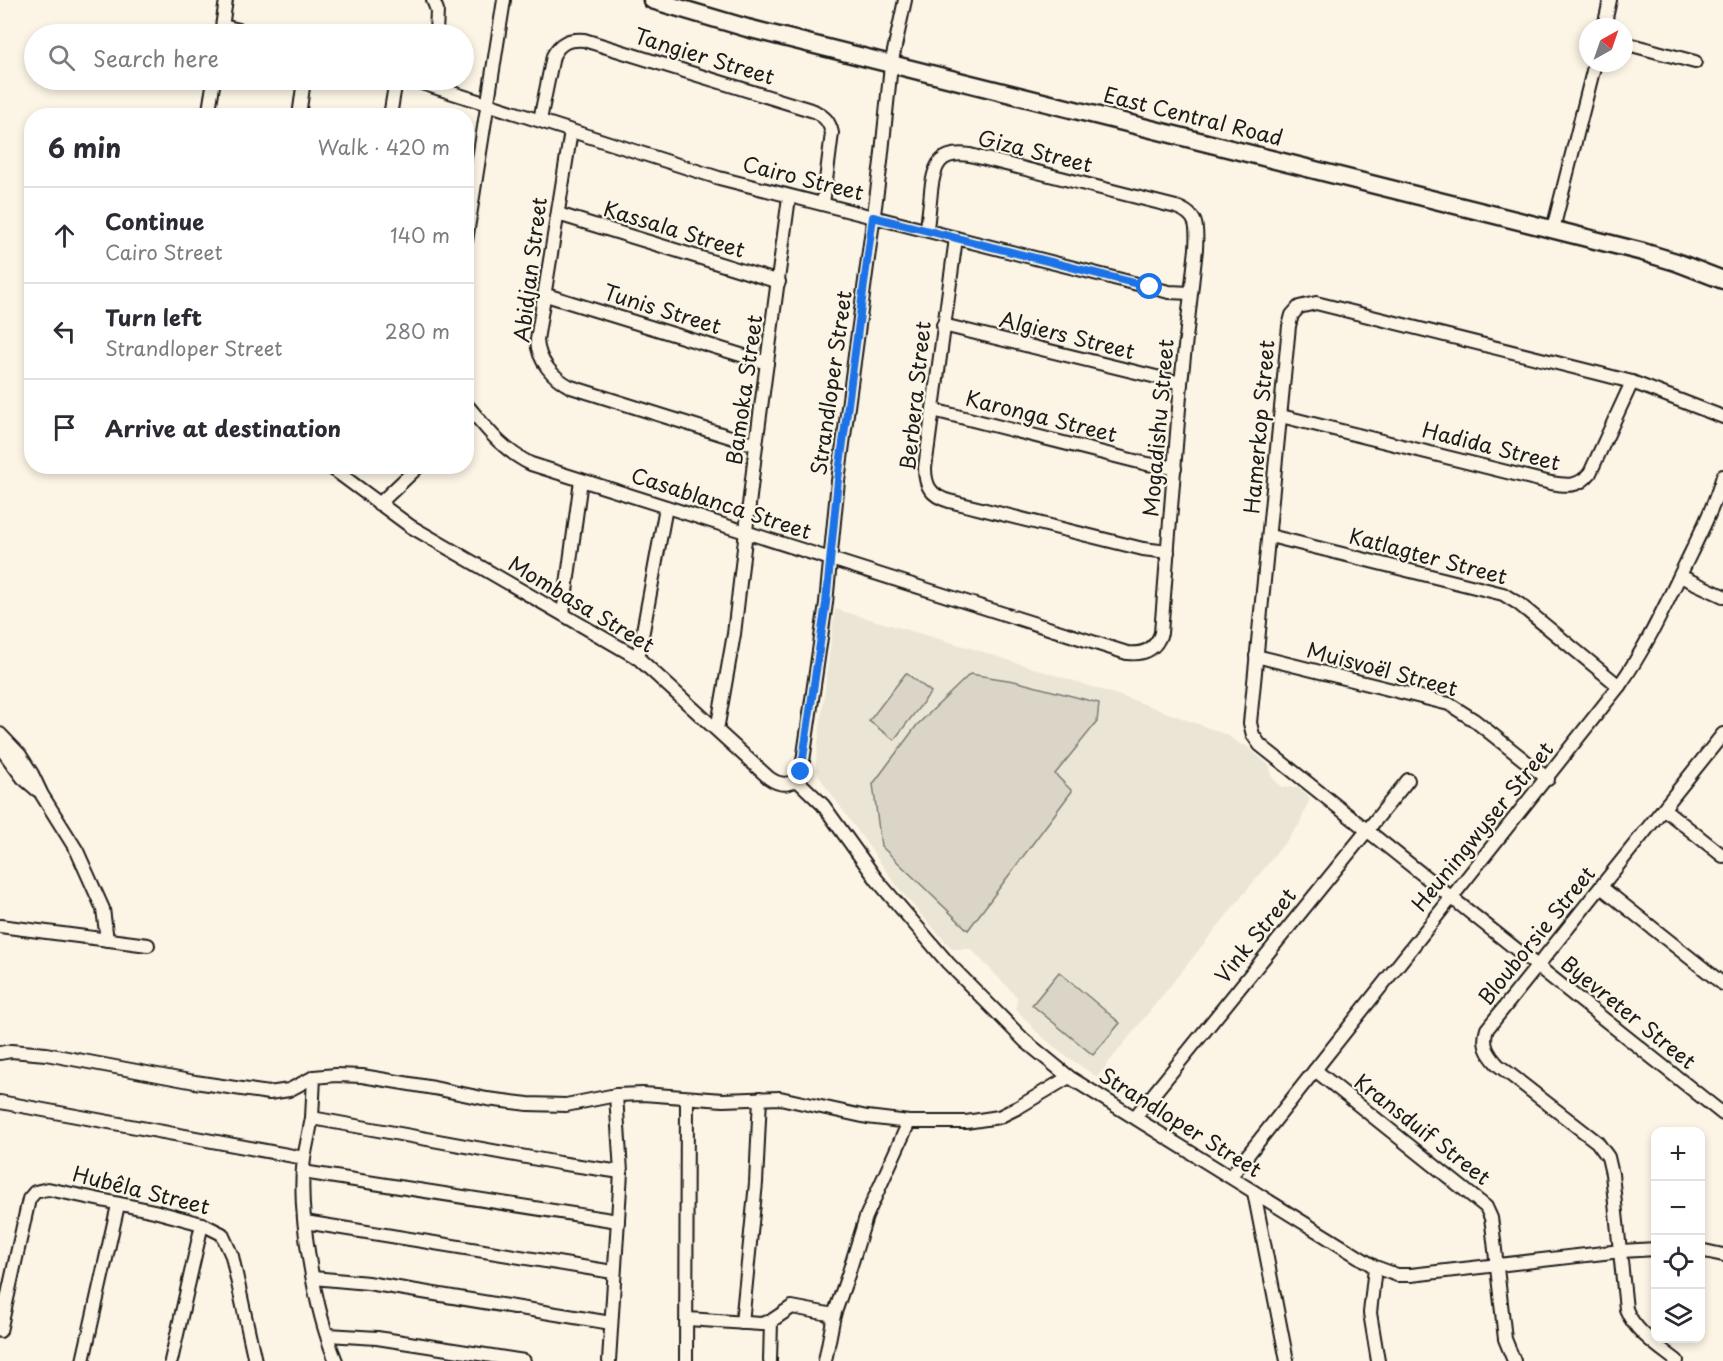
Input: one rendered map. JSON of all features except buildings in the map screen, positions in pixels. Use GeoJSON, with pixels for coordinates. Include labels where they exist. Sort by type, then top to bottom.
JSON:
{"type":"FeatureCollection","features":[{"type":"Feature","properties":{"kind":"street"},"geometry":{"type":"LineString","coordinates":[[223,24],[226,0]]}},
{"type":"Feature","properties":{"kind":"street"},"geometry":{"type":"LineString","coordinates":[[433,0],[437,10],[436,24]]}},
{"type":"Feature","properties":{"kind":"street"},"geometry":{"type":"LineString","coordinates":[[474,192],[504,0]]}},
{"type":"Feature","properties":{"kind":"street","name":"East Central Road"},"geometry":{"type":"LineString","coordinates":[[652,0],[747,28],[891,65],[1654,255],[1723,280]]}},
{"type":"Feature","properties":{"kind":"street","name":"Strandloper Street"},"geometry":{"type":"LineString","coordinates":[[905,0],[891,65],[838,480],[826,603],[802,768],[798,778],[823,806],[877,880],[948,963],[1025,1041],[1069,1077],[1375,1267],[1397,1275],[1411,1275],[1651,1249]]}},
{"type":"Feature","properties":{"kind":"street"},"geometry":{"type":"LineString","coordinates":[[1606,18],[1610,0]]}},
{"type":"Feature","properties":{"kind":"street","name":"Tangier Street"},"geometry":{"type":"LineString","coordinates":[[540,120],[553,56],[557,48],[573,39],[584,40],[814,111],[824,117],[830,123],[832,134],[823,204]]}},
{"type":"Feature","properties":{"kind":"street"},"geometry":{"type":"LineString","coordinates":[[1633,45],[1695,62]]}},
{"type":"Feature","properties":{"kind":"street"},"geometry":{"type":"LineString","coordinates":[[1552,229],[1593,72]]}},
{"type":"Feature","properties":{"kind":"street"},"geometry":{"type":"LineString","coordinates":[[209,108],[212,90]]}},
{"type":"Feature","properties":{"kind":"street"},"geometry":{"type":"LineString","coordinates":[[299,108],[302,90]]}},
{"type":"Feature","properties":{"kind":"street"},"geometry":{"type":"LineString","coordinates":[[391,108],[394,90]]}},
{"type":"Feature","properties":{"kind":"street","name":"Cairo Street"},"geometry":{"type":"LineString","coordinates":[[451,90],[488,105],[718,178],[1169,292],[1190,293]]}},
{"type":"Feature","properties":{"kind":"street","name":"Abidjan Street"},"geometry":{"type":"LineString","coordinates":[[571,131],[537,340],[538,353],[561,381],[577,389],[756,445]]}},
{"type":"Feature","properties":{"kind":"street","name":"Giza Street"},"geometry":{"type":"LineString","coordinates":[[927,230],[935,168],[946,156],[956,154],[970,155],[1176,207],[1190,215]]}},
{"type":"Feature","properties":{"kind":"street","name":"Bamoka Street"},"geometry":{"type":"LineString","coordinates":[[717,730],[734,634],[789,196]]}},
{"type":"Feature","properties":{"kind":"street","name":"Kassala Street"},"geometry":{"type":"LineString","coordinates":[[558,214],[779,282]]}},
{"type":"Feature","properties":{"kind":"street","name":"Mogadishu Street"},"geometry":{"type":"LineString","coordinates":[[1155,646],[1161,633],[1181,383],[1197,227],[1190,215]]}},
{"type":"Feature","properties":{"kind":"street","name":"Berbera Street"},"geometry":{"type":"LineString","coordinates":[[956,238],[925,475],[928,488],[935,496],[949,501],[1143,549],[1168,552]]}},
{"type":"Feature","properties":{"kind":"street","name":"Tunis Street"},"geometry":{"type":"LineString","coordinates":[[546,294],[767,363]]}},
{"type":"Feature","properties":{"kind":"street","name":"Hamerkop Street"},"geometry":{"type":"LineString","coordinates":[[1452,897],[1260,745],[1253,735],[1250,716],[1270,536],[1289,326],[1296,310],[1309,303],[1316,303],[1632,382],[1723,417]]}},
{"type":"Feature","properties":{"kind":"street","name":"Algiers Street"},"geometry":{"type":"LineString","coordinates":[[943,325],[1181,383]]}},
{"type":"Feature","properties":{"kind":"street","name":"Hadida Street"},"geometry":{"type":"LineString","coordinates":[[1281,416],[1571,486],[1582,483],[1590,473],[1632,382]]}},
{"type":"Feature","properties":{"kind":"street","name":"Karonga Street"},"geometry":{"type":"LineString","coordinates":[[933,410],[1147,464],[1175,468]]}},
{"type":"Feature","properties":{"kind":"street","name":"Casablanca Street"},"geometry":{"type":"LineString","coordinates":[[474,418],[516,457],[531,464],[1127,653],[1142,653],[1155,646]]}},
{"type":"Feature","properties":{"kind":"street","name":"Mombasa Street"},"geometry":{"type":"LineString","coordinates":[[339,474],[410,526],[638,658],[775,782],[787,784],[798,778]]}},
{"type":"Feature","properties":{"kind":"street"},"geometry":{"type":"LineString","coordinates":[[380,504],[411,474]]}},
{"type":"Feature","properties":{"kind":"street","name":"Heuningwyser Street"},"geometry":{"type":"LineString","coordinates":[[1231,1176],[1619,686],[1643,650],[1680,576],[1708,517],[1723,476]]}},
{"type":"Feature","properties":{"kind":"street"},"geometry":{"type":"LineString","coordinates":[[562,614],[581,480]]}},
{"type":"Feature","properties":{"kind":"street"},"geometry":{"type":"LineString","coordinates":[[638,658],[666,507]]}},
{"type":"Feature","properties":{"kind":"street","name":"Katlagter Street"},"geometry":{"type":"LineString","coordinates":[[1270,536],[1503,594],[1519,604],[1619,686]]}},
{"type":"Feature","properties":{"kind":"street"},"geometry":{"type":"LineString","coordinates":[[1680,576],[1723,596]]}},
{"type":"Feature","properties":{"kind":"street","name":"Muisvoël Street"},"geometry":{"type":"LineString","coordinates":[[1256,657],[1449,704],[1474,720],[1548,778]]}},
{"type":"Feature","properties":{"kind":"street"},"geometry":{"type":"LineString","coordinates":[[0,734],[20,755],[77,851],[103,909],[107,940]]}},
{"type":"Feature","properties":{"kind":"street","name":"Blouborsie Street"},"geometry":{"type":"LineString","coordinates":[[1677,1361],[1630,1319],[1624,1293],[1612,1174],[1608,1157],[1597,1142],[1498,1065],[1486,1048],[1485,1036],[1487,1029],[1723,734]]}},
{"type":"Feature","properties":{"kind":"street"},"geometry":{"type":"LineString","coordinates":[[0,747],[23,778],[42,795]]}},
{"type":"Feature","properties":{"kind":"street","name":"Vink Street"},"geometry":{"type":"LineString","coordinates":[[1135,1117],[1408,780]]}},
{"type":"Feature","properties":{"kind":"street"},"geometry":{"type":"LineString","coordinates":[[1664,809],[1723,856]]}},
{"type":"Feature","properties":{"kind":"street"},"geometry":{"type":"LineString","coordinates":[[1601,887],[1723,984]]}},
{"type":"Feature","properties":{"kind":"street","name":"Byevreter Street"},"geometry":{"type":"LineString","coordinates":[[1452,897],[1723,1114]]}},
{"type":"Feature","properties":{"kind":"street"},"geometry":{"type":"LineString","coordinates":[[0,926],[148,945]]}},
{"type":"Feature","properties":{"kind":"street"},"geometry":{"type":"LineString","coordinates":[[0,1053],[11,1051],[46,1054],[269,1094],[289,1089],[314,1077],[362,1076],[487,1099],[528,1104],[566,1105],[616,1095],[643,1094],[744,1100],[780,1098],[867,1117],[909,1122],[966,1122],[999,1117],[1069,1077]]}},
{"type":"Feature","properties":{"kind":"street","name":"Kransduif Street"},"geometry":{"type":"LineString","coordinates":[[1315,1070],[1482,1202],[1491,1218],[1505,1339],[1514,1361]]}},
{"type":"Feature","properties":{"kind":"street"},"geometry":{"type":"LineString","coordinates":[[314,1077],[312,1118],[303,1172],[305,1222],[313,1278],[336,1361]]}},
{"type":"Feature","properties":{"kind":"street"},"geometry":{"type":"LineString","coordinates":[[609,1361],[621,1172],[616,1095]]}},
{"type":"Feature","properties":{"kind":"street"},"geometry":{"type":"LineString","coordinates":[[686,1361],[688,1319],[687,1098]]}},
{"type":"Feature","properties":{"kind":"street"},"geometry":{"type":"LineString","coordinates":[[742,1323],[756,1183],[760,1098]]}},
{"type":"Feature","properties":{"kind":"street"},"geometry":{"type":"LineString","coordinates":[[0,1102],[304,1158]]}},
{"type":"Feature","properties":{"kind":"street"},"geometry":{"type":"LineString","coordinates":[[312,1118],[559,1163],[621,1172]]}},
{"type":"Feature","properties":{"kind":"street"},"geometry":{"type":"LineString","coordinates":[[825,1361],[834,1315],[866,1217],[909,1122]]}},
{"type":"Feature","properties":{"kind":"street"},"geometry":{"type":"LineString","coordinates":[[303,1172],[618,1221]]}},
{"type":"Feature","properties":{"kind":"street","name":"Hubêla Street"},"geometry":{"type":"LineString","coordinates":[[0,1331],[29,1199],[34,1192],[48,1189],[154,1211],[202,1224],[222,1234],[232,1256],[255,1361]]}},
{"type":"Feature","properties":{"kind":"street"},"geometry":{"type":"LineString","coordinates":[[1254,1192],[1287,1361]]}},
{"type":"Feature","properties":{"kind":"street"},"geometry":{"type":"LineString","coordinates":[[83,1361],[118,1205]]}},
{"type":"Feature","properties":{"kind":"street"},"geometry":{"type":"LineString","coordinates":[[305,1222],[613,1272]]}},
{"type":"Feature","properties":{"kind":"street"},"geometry":{"type":"LineString","coordinates":[[171,1361],[202,1224]]}},
{"type":"Feature","properties":{"kind":"street"},"geometry":{"type":"LineString","coordinates":[[1705,1251],[1723,1255]]}},
{"type":"Feature","properties":{"kind":"street"},"geometry":{"type":"LineString","coordinates":[[1375,1267],[1370,1313],[1378,1361]]}},
{"type":"Feature","properties":{"kind":"street"},"geometry":{"type":"LineString","coordinates":[[313,1278],[368,1283],[611,1323]]}},
{"type":"Feature","properties":{"kind":"street"},"geometry":{"type":"LineString","coordinates":[[688,1319],[761,1324],[771,1322],[792,1307],[834,1315]]}},
{"type":"Feature","properties":{"kind":"street"},"geometry":{"type":"LineString","coordinates":[[770,1361],[771,1322]]}},
{"type":"Feature","properties":{"kind":"street"},"geometry":{"type":"LineString","coordinates":[[328,1335],[377,1338],[524,1361]]}},
{"type":"Feature","properties":{"kind":"shaded area"},"geometry":{"type":"Polygon","coordinates":[[[835,609],[977,650],[1136,701],[1227,735],[1241,745],[1245,745],[1270,766],[1271,776],[1281,787],[1299,788],[1310,798],[1299,825],[1097,1077],[1060,1052],[1036,1031],[1016,1009],[1017,997],[971,949],[952,949],[902,893],[822,781],[816,769],[816,760],[835,609]]]}},
{"type":"Feature","properties":{"kind":"shaded area"},"geometry":{"type":"Polygon","coordinates":[[[906,673],[931,692],[894,740],[869,721],[906,673]]]}},
{"type":"Feature","properties":{"kind":"shaded area"},"geometry":{"type":"Polygon","coordinates":[[[970,674],[1014,681],[1099,703],[1097,722],[1055,774],[1072,791],[968,930],[881,846],[873,784],[917,725],[970,674]]]}},
{"type":"Feature","properties":{"kind":"shaded area"},"geometry":{"type":"Polygon","coordinates":[[[1059,972],[1120,1023],[1093,1055],[1032,1005],[1059,972]]]}},
{"type":"Feature","properties":{"kind":"route"},"geometry":{"type":"LineString","coordinates":[[801,772],[826,603],[838,480],[873,217],[1150,287]]}}]}
